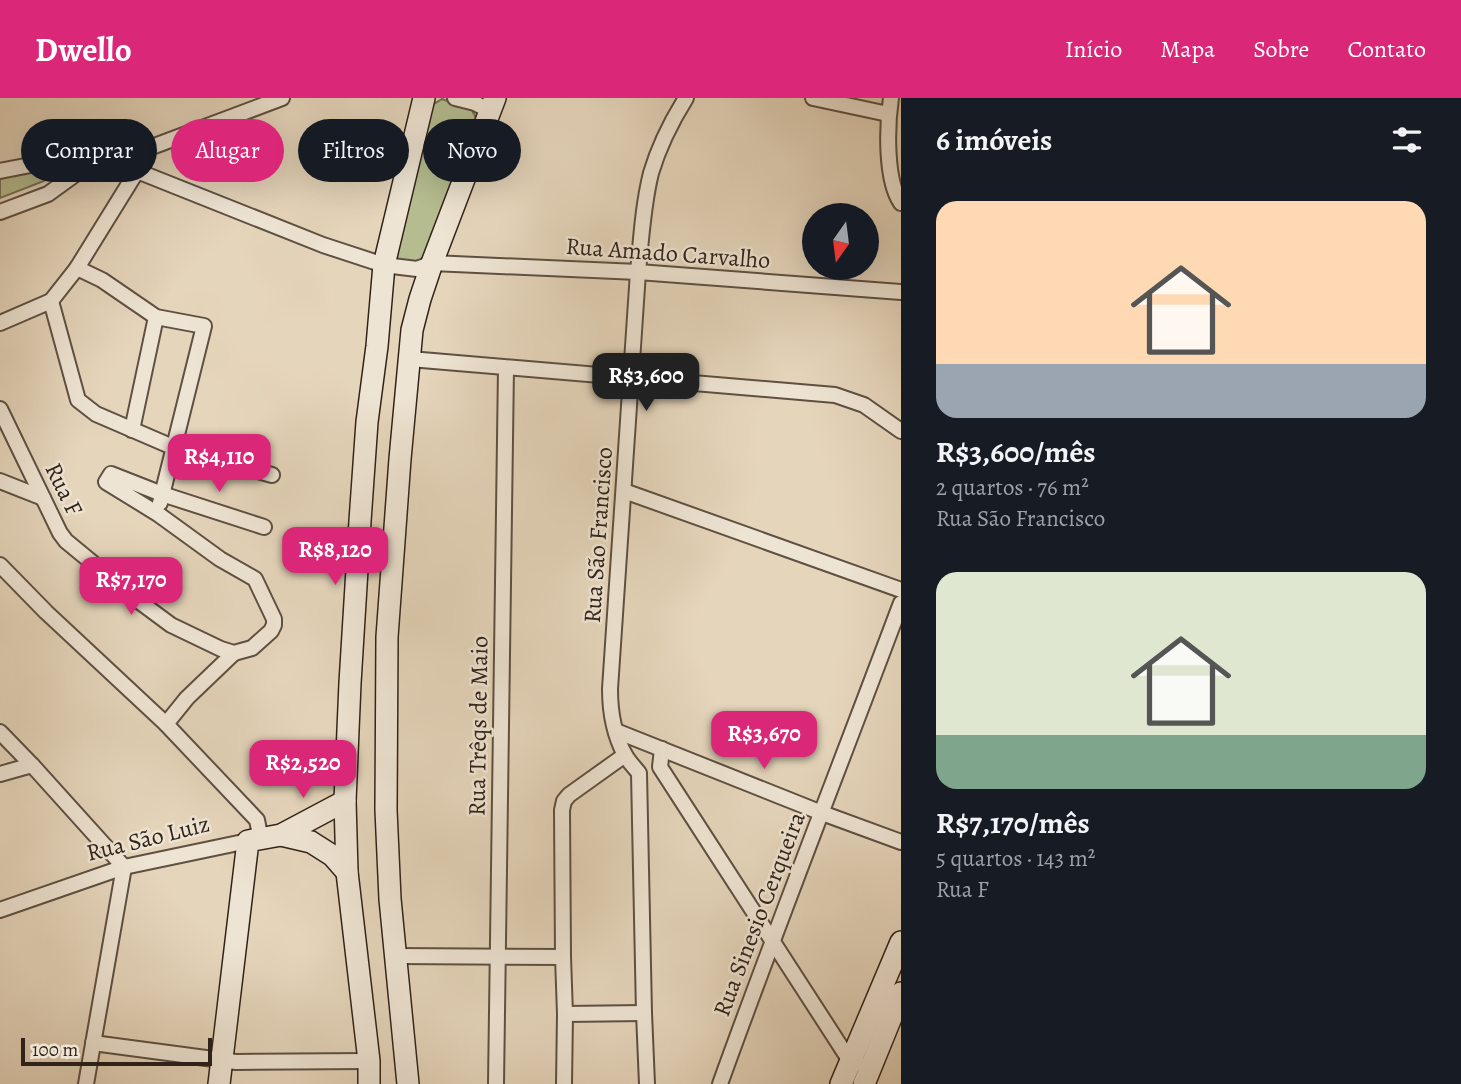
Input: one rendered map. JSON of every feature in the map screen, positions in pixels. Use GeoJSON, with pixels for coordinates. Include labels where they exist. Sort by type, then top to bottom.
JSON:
{"type":"FeatureCollection","features":[{"type":"Feature","properties":{"kind":"street"},"geometry":{"type":"LineString","coordinates":[[157,145],[282,98]]}},
{"type":"Feature","properties":{"kind":"street"},"geometry":{"type":"LineString","coordinates":[[408,1084],[387,848],[387,637],[412,330],[432,263],[492,104],[455,98]]}},
{"type":"Feature","properties":{"kind":"street","name":"Rua São Francisco"},"geometry":{"type":"LineString","coordinates":[[616,731],[610,711],[610,689],[638,272],[651,175],[668,128],[686,98]]}},
{"type":"Feature","properties":{"kind":"street"},"geometry":{"type":"LineString","coordinates":[[813,98],[888,114]]}},
{"type":"Feature","properties":{"kind":"street"},"geometry":{"type":"LineString","coordinates":[[891,98],[888,141],[893,185],[901,203]]}},
{"type":"Feature","properties":{"kind":"street"},"geometry":{"type":"LineString","coordinates":[[369,1084],[369,1061],[348,872],[345,801],[350,683],[368,422],[384,265],[427,99]]}},
{"type":"Feature","properties":{"kind":"street"},"geometry":{"type":"LineString","coordinates":[[0,171],[21,166]]}},
{"type":"Feature","properties":{"kind":"street","name":"Rua Amado Carvalho"},"geometry":{"type":"LineString","coordinates":[[157,180],[323,245],[384,265],[417,269],[432,263],[638,272],[901,292]]}},
{"type":"Feature","properties":{"kind":"street"},"geometry":{"type":"LineString","coordinates":[[0,212],[48,194],[65,182]]}},
{"type":"Feature","properties":{"kind":"street"},"geometry":{"type":"LineString","coordinates":[[0,323],[51,301],[77,268],[130,182]]}},
{"type":"Feature","properties":{"kind":"street"},"geometry":{"type":"LineString","coordinates":[[77,268],[102,280],[156,317],[204,326],[158,514]]}},
{"type":"Feature","properties":{"kind":"street"},"geometry":{"type":"LineString","coordinates":[[51,301],[78,400],[96,414],[175,448],[272,475]]}},
{"type":"Feature","properties":{"kind":"street"},"geometry":{"type":"LineString","coordinates":[[132,430],[156,317]]}},
{"type":"Feature","properties":{"kind":"street"},"geometry":{"type":"LineString","coordinates":[[410,359],[835,395],[863,405],[901,431]]}},
{"type":"Feature","properties":{"kind":"street","name":"Rua Trêqs de Maio"},"geometry":{"type":"LineString","coordinates":[[496,1084],[506,368]]}},
{"type":"Feature","properties":{"kind":"street","name":"Rua F"},"geometry":{"type":"LineString","coordinates":[[0,409],[60,533],[75,549],[171,625],[234,653]]}},
{"type":"Feature","properties":{"kind":"street"},"geometry":{"type":"LineString","coordinates":[[166,724],[187,698],[234,653],[252,648],[271,631],[274,619],[256,579],[220,559],[158,514],[106,482],[111,474],[162,494],[264,527]]}},
{"type":"Feature","properties":{"kind":"street"},"geometry":{"type":"LineString","coordinates":[[0,481],[43,498]]}},
{"type":"Feature","properties":{"kind":"street"},"geometry":{"type":"LineString","coordinates":[[624,491],[901,590]]}},
{"type":"Feature","properties":{"kind":"street"},"geometry":{"type":"LineString","coordinates":[[0,565],[46,612],[166,724],[257,820],[264,839],[229,1061],[219,1084]]}},
{"type":"Feature","properties":{"kind":"street","name":"Rua Sinesio Cerqueira"},"geometry":{"type":"LineString","coordinates":[[719,1084],[901,603]]}},
{"type":"Feature","properties":{"kind":"street"},"geometry":{"type":"LineString","coordinates":[[616,731],[901,842]]}},
{"type":"Feature","properties":{"kind":"street"},"geometry":{"type":"LineString","coordinates":[[616,731],[625,755],[639,773],[647,1084]]}},
{"type":"Feature","properties":{"kind":"street"},"geometry":{"type":"LineString","coordinates":[[0,732],[124,867],[86,1084]]}},
{"type":"Feature","properties":{"kind":"street"},"geometry":{"type":"LineString","coordinates":[[662,749],[660,767],[850,1061],[868,1076],[901,993]]}},
{"type":"Feature","properties":{"kind":"street"},"geometry":{"type":"LineString","coordinates":[[564,1084],[561,825],[564,801],[571,793],[625,755]]}},
{"type":"Feature","properties":{"kind":"street"},"geometry":{"type":"LineString","coordinates":[[0,774],[32,765]]}},
{"type":"Feature","properties":{"kind":"street"},"geometry":{"type":"LineString","coordinates":[[639,773],[660,767]]}},
{"type":"Feature","properties":{"kind":"street","name":"Rua São Luiz"},"geometry":{"type":"LineString","coordinates":[[0,910],[124,867],[264,839],[345,801]]}},
{"type":"Feature","properties":{"kind":"street"},"geometry":{"type":"LineString","coordinates":[[264,839],[311,842],[333,856],[348,872]]}},
{"type":"Feature","properties":{"kind":"street"},"geometry":{"type":"LineString","coordinates":[[841,1084],[901,942]]}},
{"type":"Feature","properties":{"kind":"street"},"geometry":{"type":"LineString","coordinates":[[396,956],[563,957]]}},
{"type":"Feature","properties":{"kind":"street"},"geometry":{"type":"LineString","coordinates":[[565,1014],[644,1013]]}},
{"type":"Feature","properties":{"kind":"street"},"geometry":{"type":"LineString","coordinates":[[93,1043],[229,1061],[369,1061]]}},
{"type":"Feature","properties":{"kind":"street"},"geometry":{"type":"LineString","coordinates":[[229,1061],[233,1084]]}},
{"type":"Feature","properties":{"kind":"green space"},"geometry":{"type":"Polygon","coordinates":[[[442,99],[472,110],[476,119],[424,119],[426,109],[442,99]]]}},
{"type":"Feature","properties":{"kind":"green space"},"geometry":{"type":"Polygon","coordinates":[[[423,122],[423,182],[455,182],[425,260],[401,263],[392,254],[423,122]]]}},
{"type":"Feature","properties":{"kind":"green space"},"geometry":{"type":"Polygon","coordinates":[[[21,173],[21,182],[41,182],[0,198],[0,179],[21,173]]]}}]}
